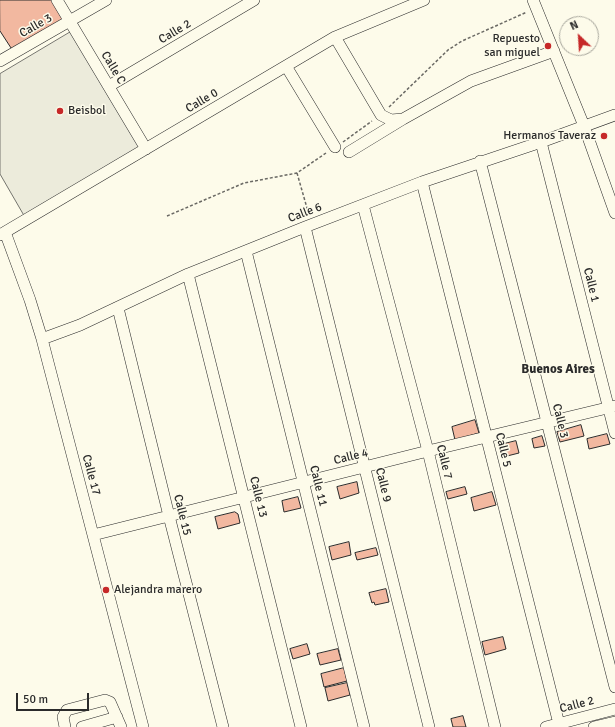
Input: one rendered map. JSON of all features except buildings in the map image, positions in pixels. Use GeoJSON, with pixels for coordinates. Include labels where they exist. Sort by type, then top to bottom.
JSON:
{"type":"FeatureCollection","features":[{"type":"Feature","properties":{"kind":"street","name":"Calle C"},"geometry":{"type":"LineString","coordinates":[[57,0],[146,149]]}},
{"type":"Feature","properties":{"kind":"street","name":"Calle 3"},"geometry":{"type":"LineString","coordinates":[[0,61],[106,0]]}},
{"type":"Feature","properties":{"kind":"street","name":"Calle 2"},"geometry":{"type":"LineString","coordinates":[[109,86],[254,0]]}},
{"type":"Feature","properties":{"kind":"street","name":"Calle 0"},"geometry":{"type":"LineString","coordinates":[[2,234],[335,37],[424,0]]}},
{"type":"Feature","properties":{"kind":"street"},"geometry":{"type":"LineString","coordinates":[[535,4],[584,126],[615,213]]}},
{"type":"Feature","properties":{"kind":"street"},"geometry":{"type":"LineString","coordinates":[[335,37],[381,115],[390,120],[403,119]]}},
{"type":"Feature","properties":{"kind":"street"},"geometry":{"type":"LineString","coordinates":[[349,152],[403,119],[471,81],[554,51]]}},
{"type":"Feature","properties":{"kind":"street"},"geometry":{"type":"LineString","coordinates":[[286,66],[335,147]]}},
{"type":"Feature","properties":{"kind":"street","name":"Calle 6"},"geometry":{"type":"LineString","coordinates":[[42,339],[80,325],[188,274],[363,204],[480,161],[541,142],[615,115]]}},
{"type":"Feature","properties":{"kind":"street","name":"Calle 1"},"geometry":{"type":"LineString","coordinates":[[541,142],[612,407],[615,433]]}},
{"type":"Feature","properties":{"kind":"street","name":"Calle 3"},"geometry":{"type":"LineString","coordinates":[[480,161],[615,687]]}},
{"type":"Feature","properties":{"kind":"street","name":"Calle 5"},"geometry":{"type":"LineString","coordinates":[[422,182],[559,724]]}},
{"type":"Feature","properties":{"kind":"street","name":"Calle 7"},"geometry":{"type":"LineString","coordinates":[[363,204],[428,451],[495,727]]}},
{"type":"Feature","properties":{"kind":"street","name":"Calle 9"},"geometry":{"type":"LineString","coordinates":[[308,226],[429,727]]}},
{"type":"Feature","properties":{"kind":"street","name":"Calle 17"},"geometry":{"type":"LineString","coordinates":[[2,234],[24,282],[42,339],[141,727]]}},
{"type":"Feature","properties":{"kind":"street","name":"Calle 11"},"geometry":{"type":"LineString","coordinates":[[246,251],[364,727]]}},
{"type":"Feature","properties":{"kind":"street","name":"Calle 13"},"geometry":{"type":"LineString","coordinates":[[188,274],[245,497],[301,727]]}},
{"type":"Feature","properties":{"kind":"street","name":"Calle 15"},"geometry":{"type":"LineString","coordinates":[[118,308],[168,516],[223,727]]}},
{"type":"Feature","properties":{"kind":"street","name":"Calle 4"},"geometry":{"type":"LineString","coordinates":[[93,535],[428,451],[612,407]]}},
{"type":"Feature","properties":{"kind":"street"},"geometry":{"type":"LineString","coordinates":[[65,727],[63,717],[67,710],[105,700],[110,702],[119,722],[82,727]]}},
{"type":"Feature","properties":{"kind":"street","name":"Calle 2"},"geometry":{"type":"LineString","coordinates":[[546,727],[615,709]]}},
{"type":"Feature","properties":{"kind":"street"},"geometry":{"type":"LineString","coordinates":[[594,727],[615,722]]}},
{"type":"Feature","properties":{"kind":"path"},"geometry":{"type":"LineString","coordinates":[[381,115],[448,50],[462,41],[535,4]]}},
{"type":"Feature","properties":{"kind":"path"},"geometry":{"type":"LineString","coordinates":[[167,216],[244,183],[297,173],[308,207],[308,226]]}},
{"type":"Feature","properties":{"kind":"shaded area","name":"Beisbol"},"geometry":{"type":"Polygon","coordinates":[[[74,30],[143,148],[26,219],[0,174],[0,74],[74,30]]]}},
{"type":"Feature","properties":{"kind":"place","name":"Repuesto san miguel"},"geometry":{"type":"Point","coordinates":[548,46]}},
{"type":"Feature","properties":{"kind":"place","name":"Beisbol"},"geometry":{"type":"Point","coordinates":[60,111]}},
{"type":"Feature","properties":{"kind":"place","name":"Hermanos Taveraz"},"geometry":{"type":"Point","coordinates":[604,136]}},
{"type":"Feature","properties":{"kind":"place","name":"Alejandra marero"},"geometry":{"type":"Point","coordinates":[106,590]}},
{"type":"Feature","properties":{"kind":"district","name":"Buenos Aires"},"geometry":{"type":"Point","coordinates":[558,370]}}]}
